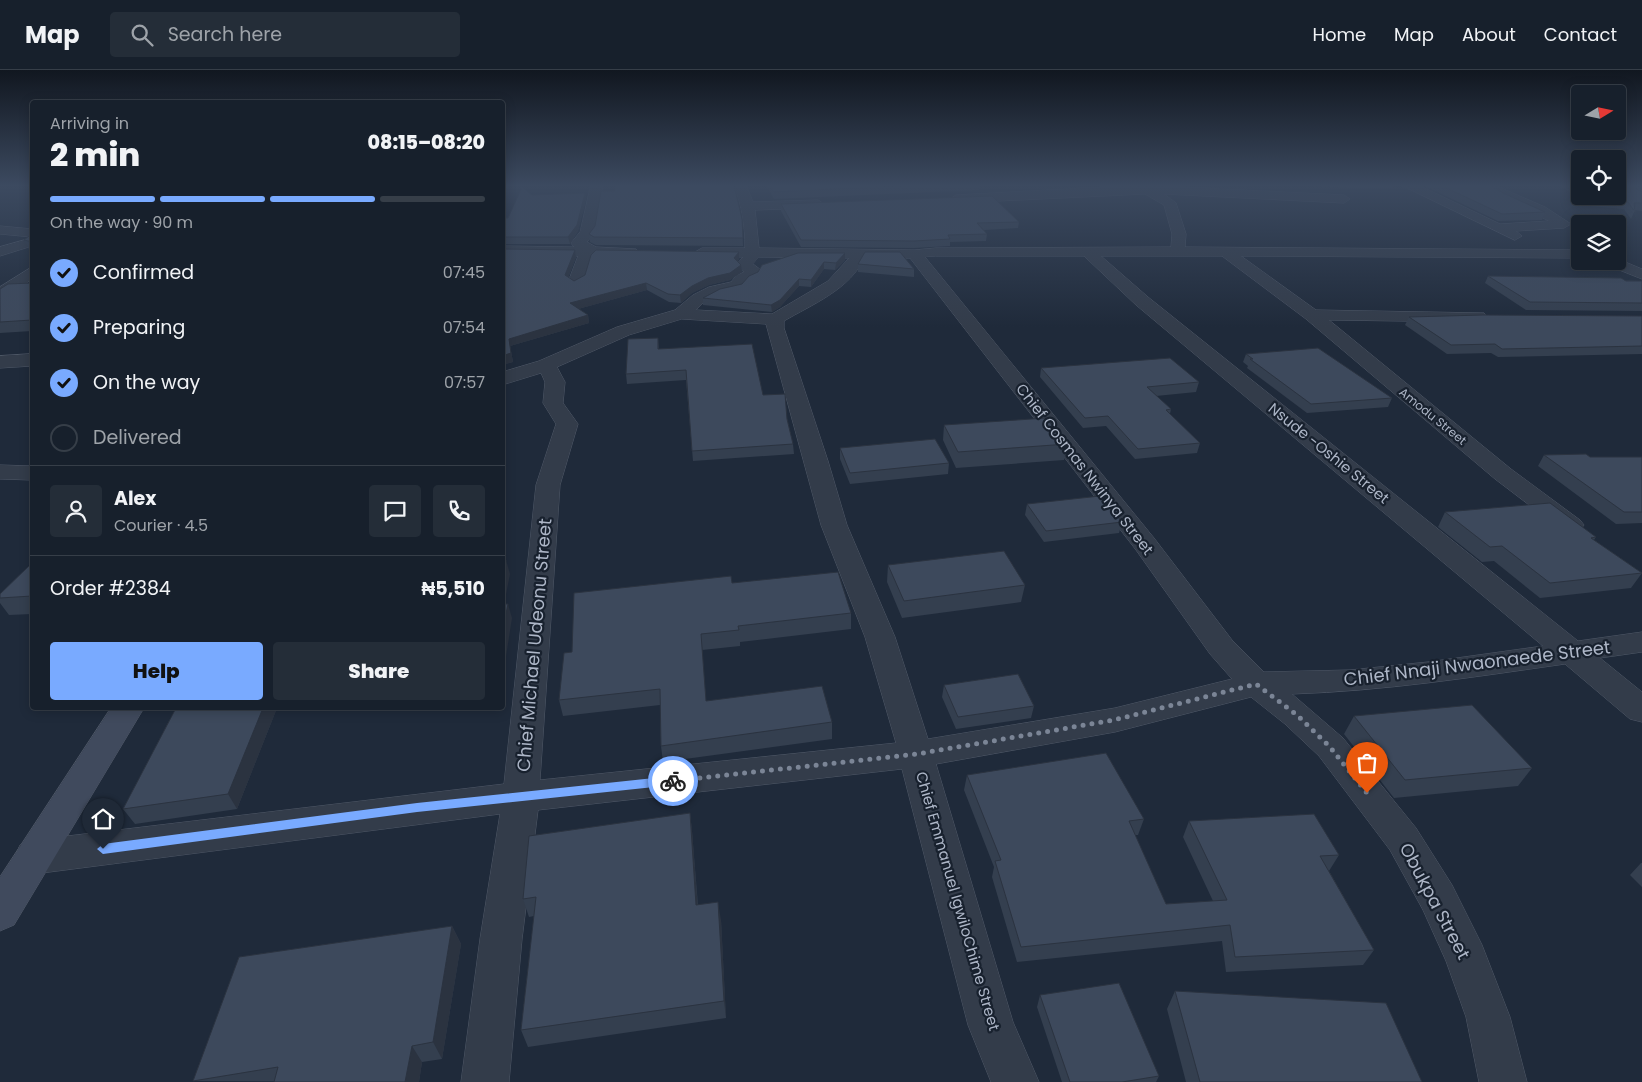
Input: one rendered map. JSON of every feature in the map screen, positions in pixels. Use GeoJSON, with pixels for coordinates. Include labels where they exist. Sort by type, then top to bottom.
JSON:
{"type":"FeatureCollection","features":[{"type":"Feature","properties":{"kind":"main road"},"geometry":{"type":"LineString","coordinates":[[0,912],[127,710]]}},
{"type":"Feature","properties":{"kind":"street"},"geometry":{"type":"LineString","coordinates":[[587,232],[578,243],[592,251]]}},
{"type":"Feature","properties":{"kind":"street"},"geometry":{"type":"LineString","coordinates":[[681,314],[699,298],[715,290],[736,286],[742,279],[752,275],[753,270],[744,265],[752,256],[752,232]]}},
{"type":"Feature","properties":{"kind":"street"},"geometry":{"type":"LineString","coordinates":[[1178,232],[1178,250]]}},
{"type":"Feature","properties":{"kind":"street"},"geometry":{"type":"LineString","coordinates":[[1507,232],[1525,242],[1526,254]]}},
{"type":"Feature","properties":{"kind":"street"},"geometry":{"type":"LineString","coordinates":[[0,252],[30,243]]}},
{"type":"Feature","properties":{"kind":"street"},"geometry":{"type":"LineString","coordinates":[[505,250],[642,252]]}},
{"type":"Feature","properties":{"kind":"street"},"geometry":{"type":"LineString","coordinates":[[686,252],[914,254],[955,252],[1089,253],[1178,250],[1226,252],[1571,254]]}},
{"type":"Feature","properties":{"kind":"street"},"geometry":{"type":"LineString","coordinates":[[576,282],[583,259],[592,251]]}},
{"type":"Feature","properties":{"kind":"street","name":"Amodu Street"},"geometry":{"type":"LineString","coordinates":[[1226,252],[1312,315],[1503,474],[1588,538]]}},
{"type":"Feature","properties":{"kind":"street"},"geometry":{"type":"LineString","coordinates":[[505,378],[546,365],[623,331],[681,314],[775,320],[834,284],[854,264],[859,253]]}},
{"type":"Feature","properties":{"kind":"street","name":"Nsude -Oshie Street"},"geometry":{"type":"LineString","coordinates":[[1089,253],[1142,301],[1642,710]]}},
{"type":"Feature","properties":{"kind":"street","name":"Chief Cosmas Nwinya Street"},"geometry":{"type":"LineString","coordinates":[[914,254],[1145,544],[1220,647],[1256,684]]}},
{"type":"Feature","properties":{"kind":"street"},"geometry":{"type":"LineString","coordinates":[[1626,254],[1634,255]]}},
{"type":"Feature","properties":{"kind":"street"},"geometry":{"type":"LineString","coordinates":[[1626,268],[1642,274]]}},
{"type":"Feature","properties":{"kind":"street"},"geometry":{"type":"LineString","coordinates":[[0,294],[30,273]]}},
{"type":"Feature","properties":{"kind":"street"},"geometry":{"type":"LineString","coordinates":[[1312,315],[1492,317]]}},
{"type":"Feature","properties":{"kind":"street","name":"Chief Emmanuel IgwiloChime Street"},"geometry":{"type":"LineString","coordinates":[[775,320],[775,328],[815,452],[834,525],[880,637],[917,754],[941,851],[991,1025],[1016,1082]]}},
{"type":"Feature","properties":{"kind":"street"},"geometry":{"type":"LineString","coordinates":[[0,362],[30,360]]}},
{"type":"Feature","properties":{"kind":"street","name":"Chief Michael Udeonu Street"},"geometry":{"type":"LineString","coordinates":[[485,1082],[501,939],[521,798],[548,486],[567,424],[553,403],[555,382],[546,365]]}},
{"type":"Feature","properties":{"kind":"street"},"geometry":{"type":"LineString","coordinates":[[0,472],[30,473]]}},
{"type":"Feature","properties":{"kind":"street","name":"Chief Nnaji Nwaonaede Street"},"geometry":{"type":"LineString","coordinates":[[34,858],[417,808],[917,754],[1114,720],[1256,684],[1350,680],[1428,673],[1642,642]]}},
{"type":"Feature","properties":{"kind":"street","name":"Obukpa Street"},"geometry":{"type":"LineString","coordinates":[[1256,684],[1297,715],[1330,747],[1403,839],[1438,898],[1467,959],[1488,1017],[1503,1082]]}},
{"type":"Feature","properties":{"kind":"building"},"geometry":{"type":"Polygon","coordinates":[[[505,232],[572,232],[568,237],[505,237],[505,232]]]}},
{"type":"Feature","properties":{"kind":"building"},"geometry":{"type":"Polygon","coordinates":[[[590,232],[743,232],[743,238],[594,237],[589,234],[590,232]]]}},
{"type":"Feature","properties":{"kind":"building"},"geometry":{"type":"Polygon","coordinates":[[[797,232],[985,232],[987,234],[948,235],[950,239],[914,241],[801,240],[797,232]]]}},
{"type":"Feature","properties":{"kind":"building"},"geometry":{"type":"Polygon","coordinates":[[[29,236],[30,242],[24,240],[29,236]]]}},
{"type":"Feature","properties":{"kind":"building"},"geometry":{"type":"Polygon","coordinates":[[[505,249],[575,250],[565,275],[574,281],[585,275],[591,255],[596,250],[739,252],[734,258],[741,265],[730,273],[708,278],[680,295],[668,294],[646,283],[570,303],[588,315],[509,339],[511,353],[505,355],[505,249]]]}},
{"type":"Feature","properties":{"kind":"building"},"geometry":{"type":"Polygon","coordinates":[[[865,252],[900,252],[914,269],[858,264],[865,252]]]}},
{"type":"Feature","properties":{"kind":"building"},"geometry":{"type":"Polygon","coordinates":[[[798,253],[845,253],[836,263],[824,262],[811,280],[799,279],[780,300],[771,305],[703,298],[720,289],[742,284],[749,276],[758,272],[762,265],[798,253]]]}},
{"type":"Feature","properties":{"kind":"building"},"geometry":{"type":"Polygon","coordinates":[[[1488,276],[1621,278],[1626,281],[1642,281],[1642,303],[1530,302],[1488,276]]]}},
{"type":"Feature","properties":{"kind":"building"},"geometry":{"type":"Polygon","coordinates":[[[30,283],[30,320],[0,322],[0,289],[8,284],[30,283]]]}},
{"type":"Feature","properties":{"kind":"building"},"geometry":{"type":"Polygon","coordinates":[[[1483,315],[1642,316],[1642,346],[1502,349],[1495,344],[1451,345],[1409,317],[1483,315]]]}},
{"type":"Feature","properties":{"kind":"building"},"geometry":{"type":"Polygon","coordinates":[[[658,338],[658,349],[752,344],[763,395],[785,394],[787,419],[793,444],[692,451],[686,370],[626,374],[628,339],[658,338]]]}},
{"type":"Feature","properties":{"kind":"building"},"geometry":{"type":"Polygon","coordinates":[[[1318,348],[1392,398],[1311,404],[1250,359],[1253,359],[1246,354],[1318,348]]]}},
{"type":"Feature","properties":{"kind":"building"},"geometry":{"type":"Polygon","coordinates":[[[1170,358],[1199,382],[1147,387],[1171,409],[1166,410],[1200,443],[1138,449],[1108,416],[1085,418],[1041,368],[1170,358]]]}},
{"type":"Feature","properties":{"kind":"building"},"geometry":{"type":"Polygon","coordinates":[[[1046,418],[1067,444],[958,452],[944,425],[1046,418]]]}},
{"type":"Feature","properties":{"kind":"building"},"geometry":{"type":"Polygon","coordinates":[[[935,439],[949,463],[850,473],[840,448],[935,439]]]}},
{"type":"Feature","properties":{"kind":"building"},"geometry":{"type":"Polygon","coordinates":[[[1586,454],[1590,457],[1642,457],[1642,512],[1624,512],[1544,455],[1586,454]]]}},
{"type":"Feature","properties":{"kind":"building"},"geometry":{"type":"Polygon","coordinates":[[[1100,496],[1122,522],[1046,531],[1027,504],[1100,496]]]}},
{"type":"Feature","properties":{"kind":"building"},"geometry":{"type":"Polygon","coordinates":[[[1550,503],[1596,537],[1591,538],[1642,573],[1550,583],[1502,546],[1490,547],[1445,512],[1550,503]]]}},
{"type":"Feature","properties":{"kind":"building"},"geometry":{"type":"Polygon","coordinates":[[[1004,551],[1025,585],[904,601],[888,565],[1004,551]]]}},
{"type":"Feature","properties":{"kind":"building"},"geometry":{"type":"Polygon","coordinates":[[[30,565],[30,596],[0,598],[0,594],[30,565]]]}},
{"type":"Feature","properties":{"kind":"building"},"geometry":{"type":"Polygon","coordinates":[[[838,572],[851,613],[738,626],[739,630],[701,634],[706,701],[822,686],[832,722],[661,746],[660,689],[559,700],[564,653],[572,652],[574,593],[731,576],[732,583],[838,572]]]}},
{"type":"Feature","properties":{"kind":"building"},"geometry":{"type":"Polygon","coordinates":[[[505,604],[508,604],[505,619],[505,604]]]}},
{"type":"Feature","properties":{"kind":"building"},"geometry":{"type":"Polygon","coordinates":[[[1018,674],[1034,706],[958,717],[944,685],[1018,674]]]}},
{"type":"Feature","properties":{"kind":"building"},"geometry":{"type":"Polygon","coordinates":[[[1472,705],[1532,768],[1405,780],[1354,716],[1472,705]]]}},
{"type":"Feature","properties":{"kind":"building"},"geometry":{"type":"Polygon","coordinates":[[[175,710],[262,710],[228,794],[123,809],[175,710]]]}},
{"type":"Feature","properties":{"kind":"building"},"geometry":{"type":"Polygon","coordinates":[[[1106,753],[1144,819],[1129,821],[1166,904],[1227,900],[1189,821],[1314,814],[1339,855],[1320,856],[1374,950],[1235,957],[1230,925],[1021,947],[995,861],[1001,860],[967,775],[1106,753]]]}},
{"type":"Feature","properties":{"kind":"building"},"geometry":{"type":"Polygon","coordinates":[[[690,813],[696,905],[718,902],[724,1001],[521,1030],[536,897],[523,899],[529,836],[690,813]]]}},
{"type":"Feature","properties":{"kind":"building"},"geometry":{"type":"Polygon","coordinates":[[[452,926],[433,1042],[412,1046],[405,1082],[274,1082],[278,1067],[193,1081],[239,957],[452,926]]]}},
{"type":"Feature","properties":{"kind":"building"},"geometry":{"type":"Polygon","coordinates":[[[1119,983],[1159,1076],[1122,1082],[1070,1082],[1040,995],[1119,983]]]}},
{"type":"Feature","properties":{"kind":"building"},"geometry":{"type":"Polygon","coordinates":[[[1175,991],[1386,1003],[1422,1082],[1200,1082],[1175,991]]]}},
{"type":"Feature","properties":{"kind":"way so far"},"geometry":{"type":"LineString","coordinates":[[673,781],[917,754],[1114,720],[1256,684],[1297,715],[1330,747],[1367,793]]}},
{"type":"Feature","properties":{"kind":"route"},"geometry":{"type":"LineString","coordinates":[[103,849],[417,808],[673,781]]}}]}
